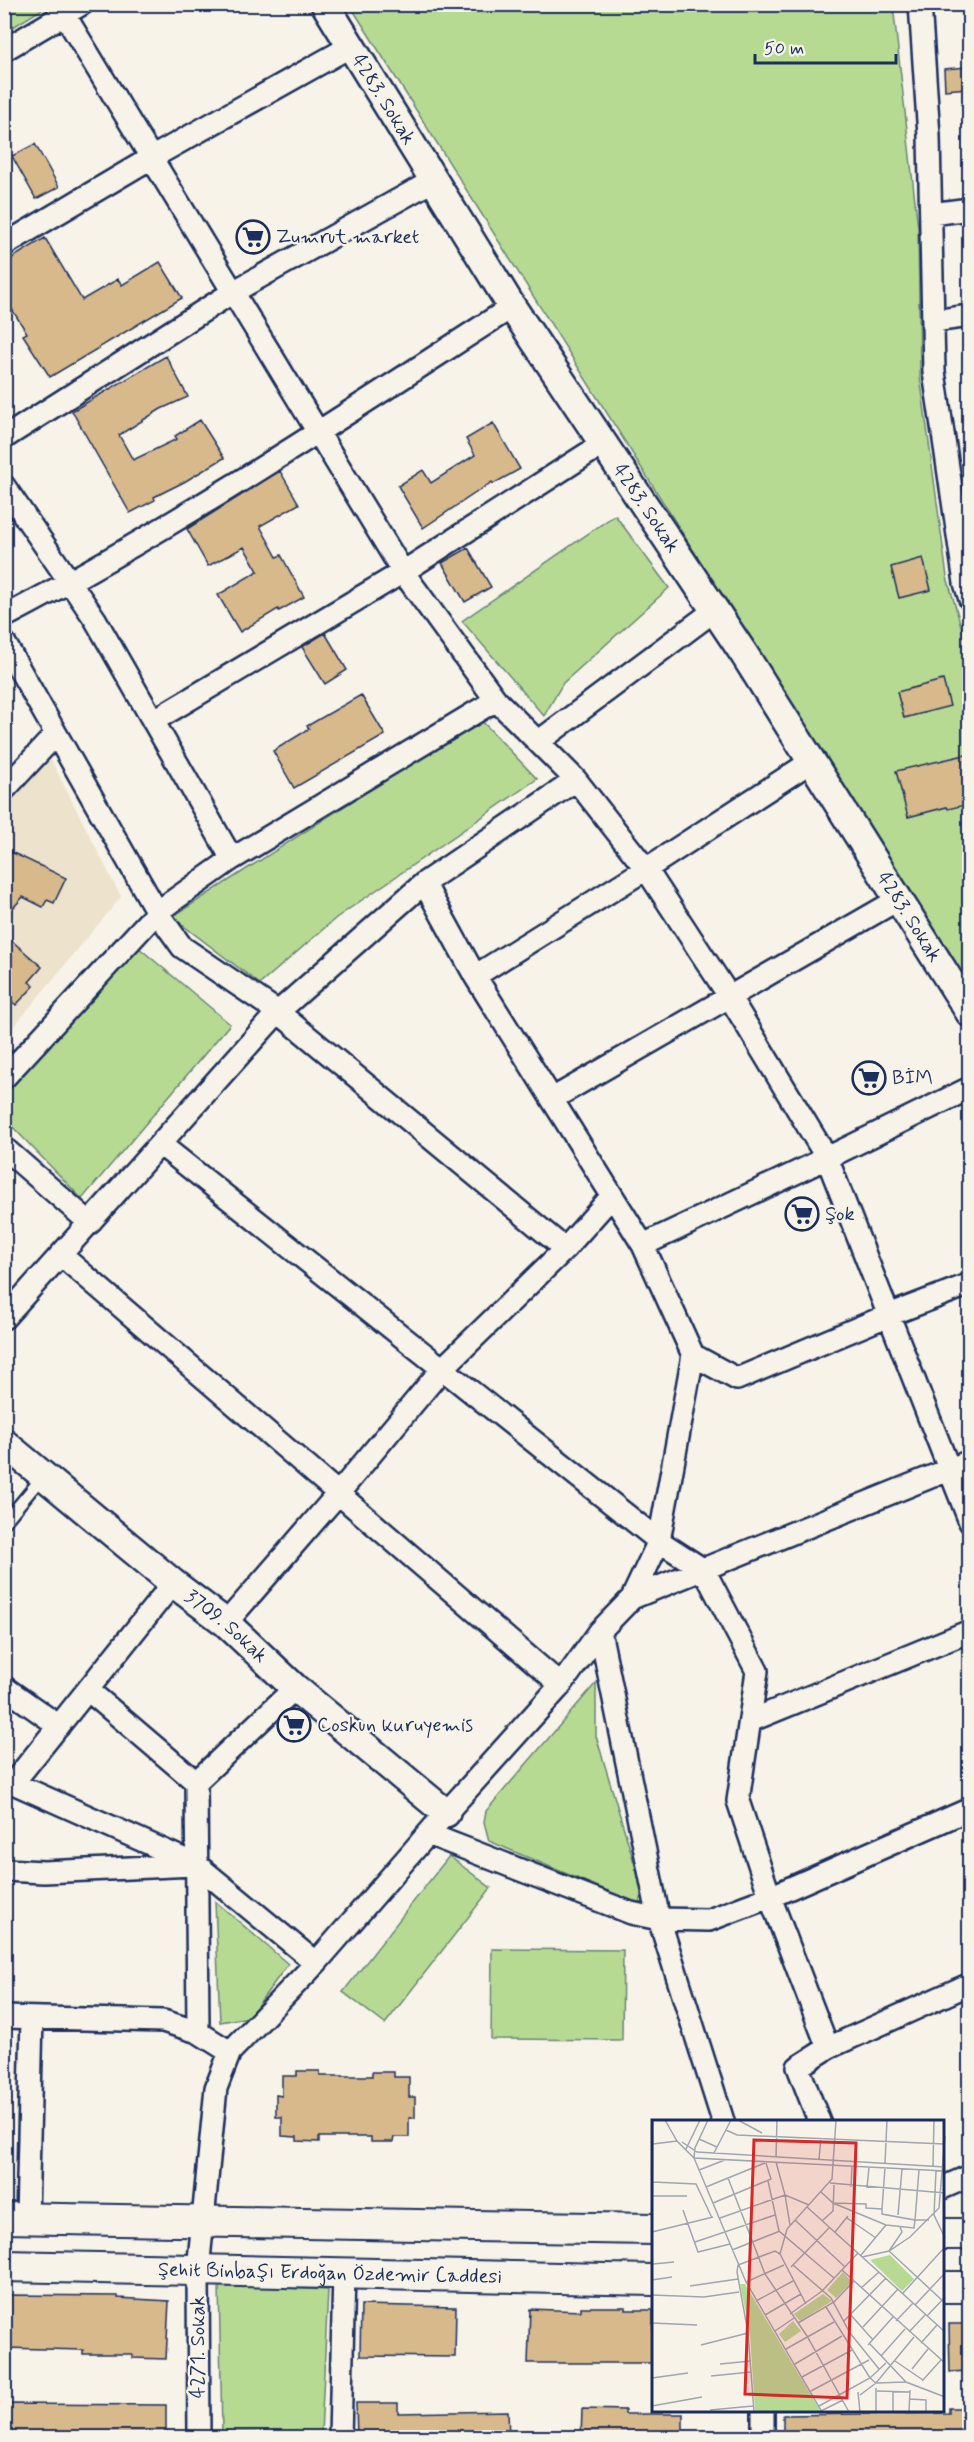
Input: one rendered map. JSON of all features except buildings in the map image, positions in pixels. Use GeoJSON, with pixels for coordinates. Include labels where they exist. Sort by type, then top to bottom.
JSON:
{"type":"FeatureCollection","features":[{"type":"Feature","properties":{"kind":"main road"},"geometry":{"type":"LineString","coordinates":[[16,2218],[652,2229]]}},
{"type":"Feature","properties":{"kind":"main road"},"geometry":{"type":"LineString","coordinates":[[944,2234],[969,2234]]}},
{"type":"Feature","properties":{"kind":"main road","name":"Şehit Binbaşı Erdoğan Özdemir Caddesi"},"geometry":{"type":"LineString","coordinates":[[4,2266],[652,2280]]}},
{"type":"Feature","properties":{"kind":"main road"},"geometry":{"type":"LineString","coordinates":[[944,2287],[969,2287]]}},
{"type":"Feature","properties":{"kind":"street","name":"4283. Sokak"},"geometry":{"type":"LineString","coordinates":[[325,4],[512,307],[715,610],[969,1013]]}},
{"type":"Feature","properties":{"kind":"street"},"geometry":{"type":"LineString","coordinates":[[920,4],[929,136],[934,372],[968,588]]}},
{"type":"Feature","properties":{"kind":"street"},"geometry":{"type":"LineString","coordinates":[[4,50],[68,8],[151,158],[403,572],[496,700],[576,780],[646,869],[729,996],[827,1158],[969,1522]]}},
{"type":"Feature","properties":{"kind":"street"},"geometry":{"type":"LineString","coordinates":[[4,245],[151,158],[351,46]]}},
{"type":"Feature","properties":{"kind":"street"},"geometry":{"type":"LineString","coordinates":[[4,438],[233,292],[434,180]]}},
{"type":"Feature","properties":{"kind":"street"},"geometry":{"type":"LineString","coordinates":[[930,214],[969,209]]}},
{"type":"Feature","properties":{"kind":"street"},"geometry":{"type":"LineString","coordinates":[[4,617],[70,583],[318,432],[512,307]]}},
{"type":"Feature","properties":{"kind":"street"},"geometry":{"type":"LineString","coordinates":[[933,321],[969,316]]}},
{"type":"Feature","properties":{"kind":"street"},"geometry":{"type":"LineString","coordinates":[[153,721],[403,572],[604,443]]}},
{"type":"Feature","properties":{"kind":"street"},"geometry":{"type":"LineString","coordinates":[[4,486],[95,619],[232,859]]}},
{"type":"Feature","properties":{"kind":"street"},"geometry":{"type":"LineString","coordinates":[[538,742],[715,610]]}},
{"type":"Feature","properties":{"kind":"street"},"geometry":{"type":"LineString","coordinates":[[4,642],[157,912],[182,947],[278,1012],[565,1249]]}},
{"type":"Feature","properties":{"kind":"street"},"geometry":{"type":"LineString","coordinates":[[4,1078],[157,912],[232,859],[496,700]]}},
{"type":"Feature","properties":{"kind":"street"},"geometry":{"type":"LineString","coordinates":[[4,790],[56,734]]}},
{"type":"Feature","properties":{"kind":"street"},"geometry":{"type":"LineString","coordinates":[[475,976],[812,761]]}},
{"type":"Feature","properties":{"kind":"street"},"geometry":{"type":"LineString","coordinates":[[4,1318],[278,1012],[424,884],[576,780]]}},
{"type":"Feature","properties":{"kind":"street"},"geometry":{"type":"LineString","coordinates":[[4,2017],[163,2020],[198,2032],[230,2052],[316,1963],[446,1812],[561,1685],[600,1631],[632,1598],[659,1541],[693,1355],[643,1245],[475,976],[424,884]]}},
{"type":"Feature","properties":{"kind":"street"},"geometry":{"type":"LineString","coordinates":[[552,1099],[899,899]]}},
{"type":"Feature","properties":{"kind":"street"},"geometry":{"type":"LineString","coordinates":[[643,1245],[969,1088]]}},
{"type":"Feature","properties":{"kind":"street"},"geometry":{"type":"LineString","coordinates":[[160,1144],[659,1541],[704,1570],[757,1671],[738,1801],[770,1897],[828,2048]]}},
{"type":"Feature","properties":{"kind":"street"},"geometry":{"type":"LineString","coordinates":[[4,1148],[90,1222]]}},
{"type":"Feature","properties":{"kind":"street"},"geometry":{"type":"LineString","coordinates":[[226,1623],[442,1369],[565,1249],[612,1196]]}},
{"type":"Feature","properties":{"kind":"street"},"geometry":{"type":"LineString","coordinates":[[61,1255],[337,1495],[561,1685]]}},
{"type":"Feature","properties":{"kind":"street"},"geometry":{"type":"LineString","coordinates":[[693,1355],[737,1379],[969,1284]]}},
{"type":"Feature","properties":{"kind":"street","name":"3709. Sokak"},"geometry":{"type":"LineString","coordinates":[[4,1443],[172,1582],[226,1623],[295,1688],[446,1812]]}},
{"type":"Feature","properties":{"kind":"street"},"geometry":{"type":"LineString","coordinates":[[632,1598],[969,1461]]}},
{"type":"Feature","properties":{"kind":"street"},"geometry":{"type":"LineString","coordinates":[[172,1582],[59,1726],[9,1782],[197,1864],[316,1963]]}},
{"type":"Feature","properties":{"kind":"street"},"geometry":{"type":"LineString","coordinates":[[750,1721],[969,1630]]}},
{"type":"Feature","properties":{"kind":"street"},"geometry":{"type":"LineString","coordinates":[[600,1631],[659,1919],[723,2120]]}},
{"type":"Feature","properties":{"kind":"street"},"geometry":{"type":"LineString","coordinates":[[4,1687],[59,1726]]}},
{"type":"Feature","properties":{"kind":"street"},"geometry":{"type":"LineString","coordinates":[[198,2032],[196,1782],[295,1688]]}},
{"type":"Feature","properties":{"kind":"street"},"geometry":{"type":"LineString","coordinates":[[88,1690],[196,1782]]}},
{"type":"Feature","properties":{"kind":"street"},"geometry":{"type":"LineString","coordinates":[[428,1834],[631,1913],[659,1919],[709,1920],[770,1897],[969,1809]]}},
{"type":"Feature","properties":{"kind":"street"},"geometry":{"type":"LineString","coordinates":[[4,1869],[44,1872],[197,1864]]}},
{"type":"Feature","properties":{"kind":"street"},"geometry":{"type":"LineString","coordinates":[[819,2120],[798,2067],[828,2048],[969,1984]]}},
{"type":"Feature","properties":{"kind":"street"},"geometry":{"type":"LineString","coordinates":[[16,2218],[32,2018]]}},
{"type":"Feature","properties":{"kind":"street","name":"4271. Sokak"},"geometry":{"type":"LineString","coordinates":[[199,2438],[198,2270],[216,2088],[230,2052]]}},
{"type":"Feature","properties":{"kind":"street"},"geometry":{"type":"LineString","coordinates":[[944,2187],[969,2176]]}},
{"type":"Feature","properties":{"kind":"street"},"geometry":{"type":"LineString","coordinates":[[340,2438],[344,2273]]}},
{"type":"Feature","properties":{"kind":"street"},"geometry":{"type":"LineString","coordinates":[[763,2412],[764,2438]]}},
{"type":"Feature","properties":{"kind":"lane"},"geometry":{"type":"LineString","coordinates":[[4,1522],[44,1476]]}},
{"type":"Feature","properties":{"kind":"shaded area"},"geometry":{"type":"Polygon","coordinates":[[[49,756],[121,897],[5,1037],[4,805],[49,756]]]}},
{"type":"Feature","properties":{"kind":"green space"},"geometry":{"type":"Polygon","coordinates":[[[4,5],[42,5],[44,8],[5,32],[4,5]]]}},
{"type":"Feature","properties":{"kind":"green space"},"geometry":{"type":"Polygon","coordinates":[[[350,5],[893,5],[918,228],[920,376],[947,577],[969,654],[969,988],[350,5]]]}},
{"type":"Feature","properties":{"kind":"green space"},"geometry":{"type":"Polygon","coordinates":[[[615,515],[669,588],[563,683],[544,716],[462,621],[615,515]]]}},
{"type":"Feature","properties":{"kind":"green space"},"geometry":{"type":"Polygon","coordinates":[[[480,719],[537,779],[336,918],[260,984],[172,917],[480,719]]]}},
{"type":"Feature","properties":{"kind":"green space"},"geometry":{"type":"Polygon","coordinates":[[[138,947],[230,1024],[82,1199],[5,1119],[4,1093],[138,947]]]}},
{"type":"Feature","properties":{"kind":"green space"},"geometry":{"type":"Polygon","coordinates":[[[596,1683],[596,1736],[643,1892],[640,1902],[631,1901],[489,1841],[484,1822],[486,1811],[596,1683]]]}},
{"type":"Feature","properties":{"kind":"green space"},"geometry":{"type":"Polygon","coordinates":[[[449,1856],[491,1888],[385,2024],[343,1992],[449,1856]]]}},
{"type":"Feature","properties":{"kind":"green space"},"geometry":{"type":"Polygon","coordinates":[[[215,1901],[288,1964],[249,2017],[220,2022],[215,1901]]]}},
{"type":"Feature","properties":{"kind":"green space"},"geometry":{"type":"Polygon","coordinates":[[[492,1949],[623,1950],[622,2040],[491,2039],[492,1949]]]}},
{"type":"Feature","properties":{"kind":"green space"},"geometry":{"type":"Polygon","coordinates":[[[219,2285],[328,2290],[321,2434],[222,2432],[219,2285]]]}},
{"type":"Feature","properties":{"kind":"place","name":"Zumrut market"},"geometry":{"type":"Point","coordinates":[253,237]}},
{"type":"Feature","properties":{"kind":"place","name":"BİM"},"geometry":{"type":"Point","coordinates":[869,1078]}},
{"type":"Feature","properties":{"kind":"place","name":"Şok"},"geometry":{"type":"Point","coordinates":[802,1214]}},
{"type":"Feature","properties":{"kind":"place","name":"Coskun kuruyemis"},"geometry":{"type":"Point","coordinates":[294,1725]}}]}
